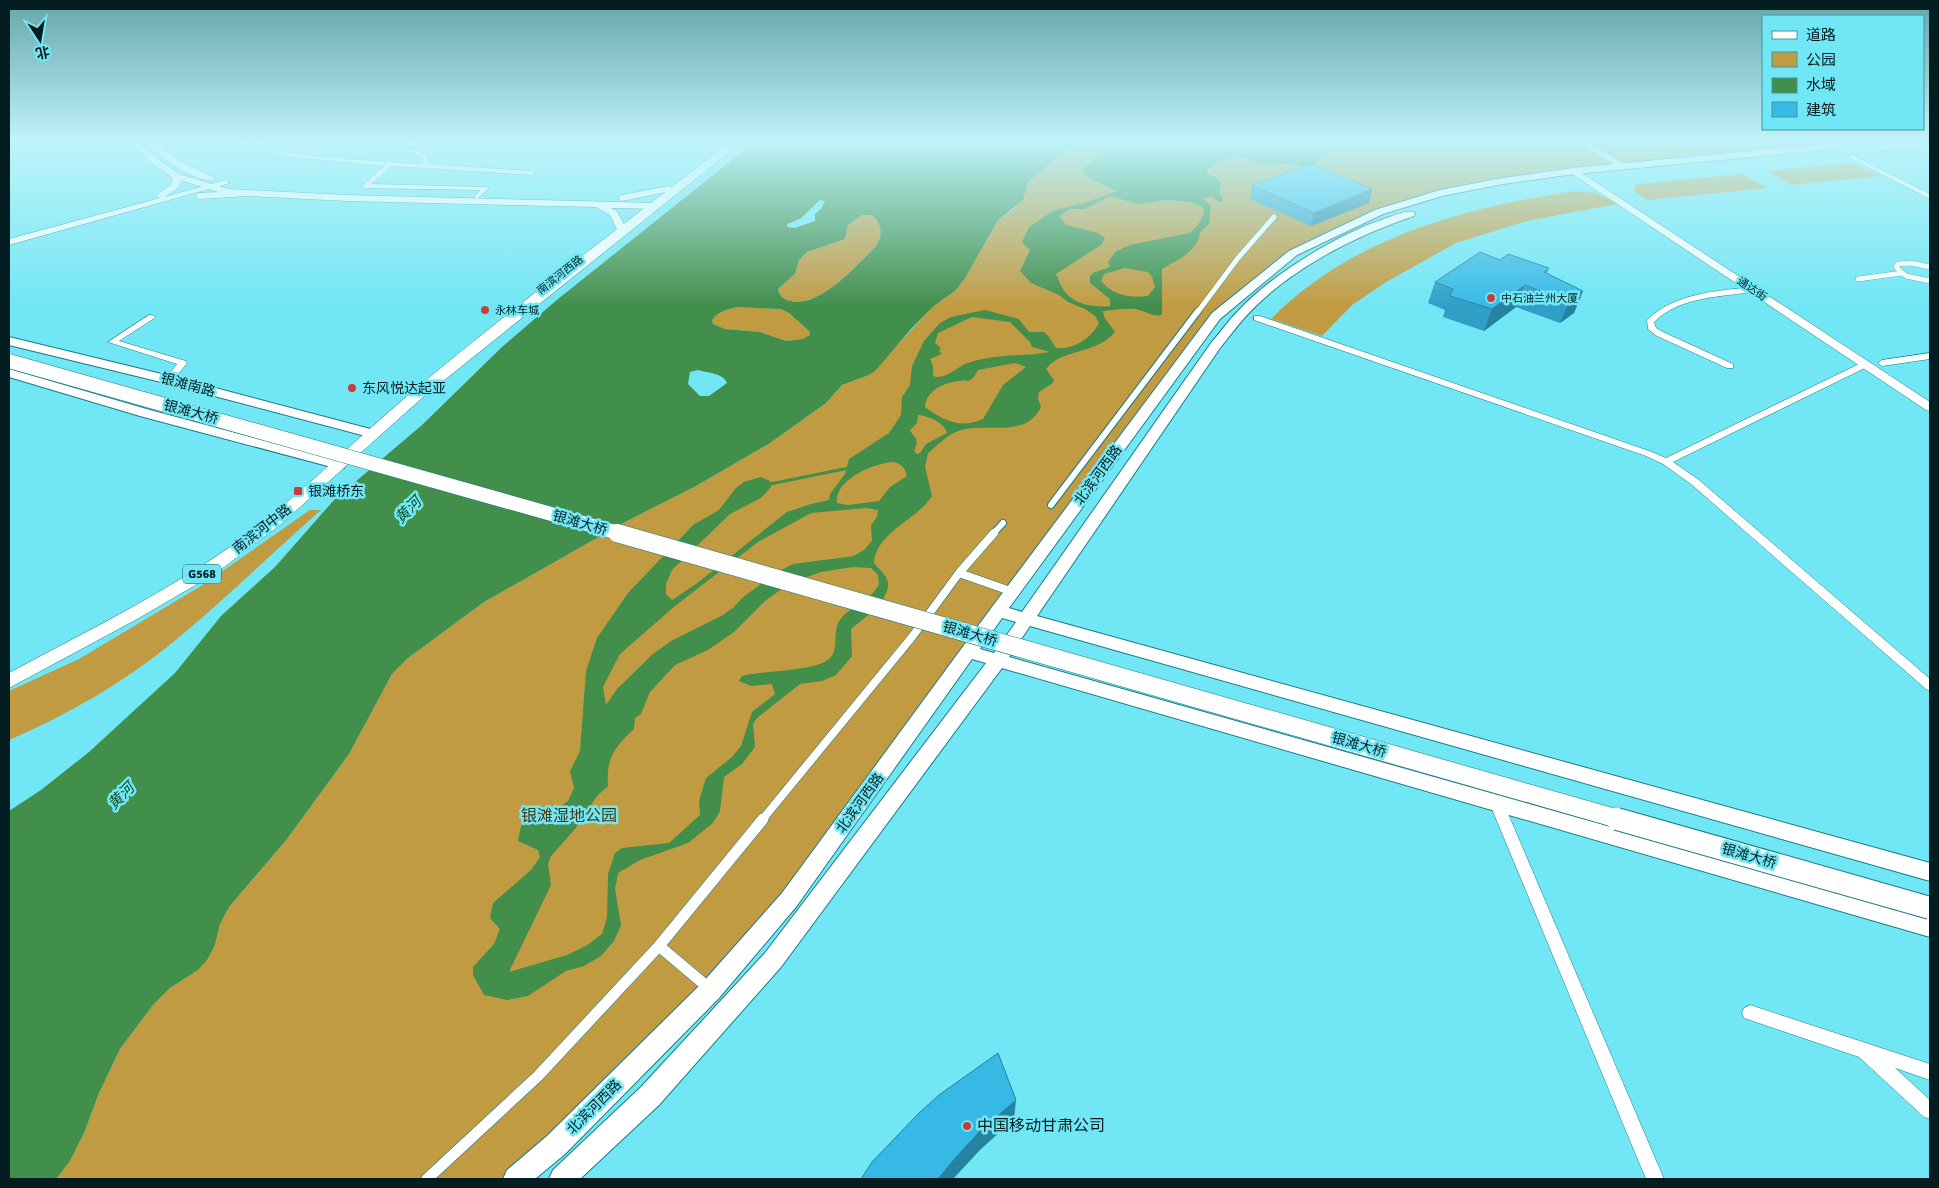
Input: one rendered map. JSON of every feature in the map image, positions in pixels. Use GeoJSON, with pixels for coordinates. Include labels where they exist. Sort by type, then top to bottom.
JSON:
{"type":"FeatureCollection","features":[{"type":"Feature","properties":{"kind":"highway","name":"南滨河西路"},"geometry":{"type":"LineString","coordinates":[[369,434],[662,195]]}},
{"type":"Feature","properties":{"kind":"highway","name":"南滨河西路"},"geometry":{"type":"LineString","coordinates":[[369,434],[410,394],[665,195]]}},
{"type":"Feature","properties":{"kind":"highway","name":"南滨河中路"},"geometry":{"type":"LineString","coordinates":[[9,681],[133,614],[210,569],[274,520],[369,434]]}},
{"type":"Feature","properties":{"kind":"highway","name":"南滨河中路"},"geometry":{"type":"LineString","coordinates":[[9,672],[128,610],[207,561],[336,464]]}},
{"type":"Feature","properties":{"kind":"main road"},"geometry":{"type":"LineString","coordinates":[[316,195],[653,204]]}},
{"type":"Feature","properties":{"kind":"main road"},"geometry":{"type":"LineString","coordinates":[[457,195],[600,203],[639,195]]}},
{"type":"Feature","properties":{"kind":"main road","name":"北滨河西路"},"geometry":{"type":"LineString","coordinates":[[516,1179],[556,1145],[711,990],[789,900],[998,611],[1216,316],[1293,253],[1378,212],[1435,195]]}},
{"type":"Feature","properties":{"kind":"main road","name":"北滨河西路"},"geometry":{"type":"LineString","coordinates":[[562,1179],[650,1096],[773,960],[998,660],[1024,619],[1215,346],[1243,312],[1284,277],[1320,253],[1379,224],[1452,200],[1473,195]]}},
{"type":"Feature","properties":{"kind":"main road","name":"通达街"},"geometry":{"type":"LineString","coordinates":[[1618,195],[1753,289],[1930,407]]}},
{"type":"Feature","properties":{"kind":"main road","name":"通达街"},"geometry":{"type":"LineString","coordinates":[[1621,195],[1930,394]]}},
{"type":"Feature","properties":{"kind":"main road"},"geometry":{"type":"LineString","coordinates":[[600,203],[614,213],[621,228]]}},
{"type":"Feature","properties":{"kind":"main road","name":"银滩南路"},"geometry":{"type":"LineString","coordinates":[[9,353],[169,380],[369,434]]}},
{"type":"Feature","properties":{"kind":"main road","name":"银滩大桥"},"geometry":{"type":"LineString","coordinates":[[9,353],[1930,897]]}},
{"type":"Feature","properties":{"kind":"main road","name":"银滩大桥"},"geometry":{"type":"LineString","coordinates":[[9,353],[263,432],[1930,908]]}},
{"type":"Feature","properties":{"kind":"main road"},"geometry":{"type":"LineString","coordinates":[[9,373],[145,413],[336,464]]}},
{"type":"Feature","properties":{"kind":"main road"},"geometry":{"type":"LineString","coordinates":[[998,611],[1930,872]]}},
{"type":"Feature","properties":{"kind":"main road"},"geometry":{"type":"LineString","coordinates":[[970,652],[1930,927]]}},
{"type":"Feature","properties":{"kind":"street"},"geometry":{"type":"LineString","coordinates":[[158,199],[163,195]]}},
{"type":"Feature","properties":{"kind":"street"},"geometry":{"type":"LineString","coordinates":[[9,238],[172,195]]}},
{"type":"Feature","properties":{"kind":"street"},"geometry":{"type":"LineString","coordinates":[[9,242],[158,199],[213,195]]}},
{"type":"Feature","properties":{"kind":"street"},"geometry":{"type":"LineString","coordinates":[[1051,505],[1238,258],[1274,217]]}},
{"type":"Feature","properties":{"kind":"street"},"geometry":{"type":"LineString","coordinates":[[1902,274],[1896,267],[1904,263],[1930,267]]}},
{"type":"Feature","properties":{"kind":"street"},"geometry":{"type":"LineString","coordinates":[[1858,279],[1902,274],[1918,280],[1930,281]]}},
{"type":"Feature","properties":{"kind":"street"},"geometry":{"type":"LineString","coordinates":[[1730,366],[1660,334],[1652,329],[1650,322],[1654,317],[1680,302],[1700,296],[1753,289]]}},
{"type":"Feature","properties":{"kind":"street"},"geometry":{"type":"LineString","coordinates":[[152,317],[112,342],[183,363],[169,380]]}},
{"type":"Feature","properties":{"kind":"street"},"geometry":{"type":"LineString","coordinates":[[1257,318],[1649,454],[1666,462],[1696,482],[1930,686]]}},
{"type":"Feature","properties":{"kind":"street"},"geometry":{"type":"LineString","coordinates":[[1882,363],[1930,356]]}},
{"type":"Feature","properties":{"kind":"street"},"geometry":{"type":"LineString","coordinates":[[1666,462],[1866,364]]}},
{"type":"Feature","properties":{"kind":"street"},"geometry":{"type":"LineString","coordinates":[[427,1179],[538,1076],[659,946],[912,637],[960,573],[1003,523]]}},
{"type":"Feature","properties":{"kind":"street"},"geometry":{"type":"LineString","coordinates":[[960,573],[1013,592]]}},
{"type":"Feature","properties":{"kind":"street"},"geometry":{"type":"LineString","coordinates":[[1496,802],[1655,1179]]}},
{"type":"Feature","properties":{"kind":"street"},"geometry":{"type":"LineString","coordinates":[[659,946],[711,990]]}},
{"type":"Feature","properties":{"kind":"street"},"geometry":{"type":"LineString","coordinates":[[1750,1013],[1930,1072]]}},
{"type":"Feature","properties":{"kind":"street"},"geometry":{"type":"LineString","coordinates":[[1861,1050],[1930,1110]]}},
{"type":"Feature","properties":{"kind":"green space","name":"银滩湿地公园"},"geometry":{"type":"Polygon","coordinates":[[[1022,195],[1418,195],[1366,213],[1293,253],[1216,316],[789,900],[556,1145],[516,1179],[56,1179],[70,1161],[84,1133],[99,1093],[120,1049],[153,1005],[170,988],[198,970],[215,945],[220,924],[229,907],[287,839],[349,754],[392,674],[408,658],[484,602],[625,522],[696,486],[770,443],[826,403],[842,385],[869,375],[934,306],[956,290],[965,278],[998,220],[1015,208],[1022,195]]]}},
{"type":"Feature","properties":{"kind":"green space"},"geometry":{"type":"Polygon","coordinates":[[[1549,195],[1601,195],[1617,204],[1527,221],[1456,243],[1386,282],[1352,305],[1322,336],[1271,319],[1302,291],[1336,267],[1373,247],[1452,217],[1549,195]]]}},
{"type":"Feature","properties":{"kind":"green space"},"geometry":{"type":"Polygon","coordinates":[[[1640,195],[1693,195],[1647,200],[1640,195]]]}},
{"type":"Feature","properties":{"kind":"green space"},"geometry":{"type":"Polygon","coordinates":[[[862,215],[872,215],[875,218],[880,226],[880,238],[876,246],[848,274],[826,291],[803,301],[786,300],[779,294],[778,289],[795,274],[799,260],[807,252],[845,239],[848,225],[862,215]]]}},
{"type":"Feature","properties":{"kind":"green space"},"geometry":{"type":"Polygon","coordinates":[[[737,307],[781,309],[789,313],[809,331],[810,335],[804,339],[786,341],[760,332],[725,329],[713,324],[712,320],[717,315],[737,307]]]}},
{"type":"Feature","properties":{"kind":"green space"},"geometry":{"type":"Polygon","coordinates":[[[310,510],[321,510],[210,611],[153,658],[114,685],[73,709],[9,740],[9,691],[79,659],[201,586],[310,510]]]}},
{"type":"Feature","properties":{"kind":"water","name":"黄河"},"geometry":{"type":"Polygon","coordinates":[[[688,195],[1024,195],[1023,200],[998,220],[965,278],[956,290],[934,306],[911,329],[876,370],[869,375],[842,385],[826,403],[770,443],[696,486],[625,522],[484,602],[408,658],[392,674],[349,754],[287,839],[229,907],[220,924],[215,945],[207,960],[198,970],[170,988],[153,1005],[120,1049],[70,1161],[56,1179],[9,1179],[9,811],[41,790],[89,752],[175,673],[221,616],[275,567],[334,500],[422,425],[502,347],[558,299],[688,195]],[[820,200],[800,219],[787,224],[787,227],[795,228],[815,221],[815,214],[821,209],[825,201],[820,200]],[[862,215],[848,225],[845,239],[807,252],[799,260],[795,274],[778,289],[782,297],[799,302],[812,299],[824,293],[876,246],[880,238],[880,226],[872,215],[862,215]],[[737,307],[717,315],[712,320],[713,324],[725,329],[760,332],[786,341],[803,339],[810,335],[809,331],[789,313],[781,309],[737,307]],[[698,370],[690,372],[688,384],[700,396],[709,396],[727,383],[722,377],[698,370]]]}},
{"type":"Feature","properties":{"kind":"water"},"geometry":{"type":"Polygon","coordinates":[[[1105,195],[1221,195],[1223,201],[1218,202],[1212,196],[1202,198],[1211,205],[1209,224],[1200,232],[1195,245],[1186,255],[1162,269],[1162,315],[1152,315],[1135,309],[1103,311],[1104,317],[1115,332],[1098,345],[1061,358],[1053,362],[1046,369],[1054,380],[1053,383],[1039,392],[1038,398],[1041,407],[1034,417],[1025,424],[1014,427],[966,429],[956,432],[928,453],[925,467],[932,496],[917,512],[889,535],[876,552],[874,563],[886,577],[888,586],[882,601],[870,614],[851,629],[852,656],[836,675],[822,681],[800,684],[757,718],[753,724],[755,747],[742,764],[724,777],[720,811],[713,823],[688,843],[640,860],[618,873],[615,889],[621,925],[614,941],[601,956],[584,966],[566,971],[528,996],[507,1000],[484,995],[473,975],[473,967],[494,944],[500,929],[490,918],[493,903],[531,870],[540,857],[538,850],[518,841],[521,826],[568,801],[574,788],[570,771],[580,751],[586,671],[597,638],[628,593],[693,525],[719,510],[736,488],[744,482],[761,477],[770,481],[771,487],[761,498],[730,514],[672,570],[666,584],[666,594],[672,600],[696,584],[787,512],[829,500],[830,494],[845,474],[849,459],[889,433],[901,415],[902,397],[910,385],[912,366],[924,341],[940,323],[951,317],[985,310],[1019,319],[1029,332],[1044,332],[1056,348],[1075,345],[1092,334],[1099,323],[1095,316],[1085,309],[1068,302],[1059,295],[1031,283],[1020,271],[1030,250],[1022,242],[1029,227],[1054,210],[1085,203],[1105,195]],[[1110,196],[1085,209],[1069,209],[1060,216],[1066,225],[1098,233],[1105,238],[1101,245],[1056,274],[1062,288],[1074,300],[1086,305],[1098,306],[1110,306],[1110,299],[1090,283],[1090,276],[1095,272],[1110,267],[1108,262],[1116,251],[1130,245],[1190,233],[1198,225],[1204,213],[1203,208],[1191,202],[1166,200],[1138,204],[1110,196]],[[1125,268],[1104,274],[1101,281],[1111,290],[1123,295],[1135,297],[1148,296],[1155,287],[1152,277],[1148,272],[1125,268]],[[972,317],[938,333],[935,343],[941,348],[939,351],[942,354],[930,359],[933,366],[933,376],[937,377],[942,377],[978,360],[999,356],[1050,352],[1032,347],[1030,342],[1010,322],[972,317]],[[1015,363],[978,370],[973,378],[968,381],[954,382],[937,388],[929,396],[925,407],[946,420],[953,422],[967,423],[983,419],[1003,385],[1026,367],[1015,363]],[[918,415],[917,423],[910,430],[917,441],[914,451],[917,454],[920,453],[926,444],[947,433],[943,426],[931,418],[918,415]],[[893,462],[867,469],[849,480],[838,494],[837,503],[848,505],[879,501],[890,487],[907,476],[903,467],[899,464],[893,462]],[[866,508],[811,513],[758,542],[675,606],[620,654],[603,687],[606,705],[617,689],[653,654],[671,641],[723,615],[742,598],[776,573],[793,564],[854,556],[865,549],[872,541],[871,525],[877,517],[878,510],[866,508]],[[853,567],[821,572],[790,583],[765,601],[734,632],[708,650],[675,665],[650,692],[641,714],[635,718],[634,729],[621,742],[613,754],[608,768],[608,786],[597,796],[575,829],[551,856],[548,864],[551,885],[509,972],[567,955],[586,946],[602,934],[607,918],[608,874],[615,853],[622,848],[669,843],[700,815],[699,801],[706,778],[732,757],[741,746],[752,712],[775,694],[772,684],[751,686],[739,681],[742,676],[803,668],[825,662],[831,657],[835,649],[836,629],[840,620],[876,590],[879,584],[878,575],[871,568],[853,567]]]}},
{"type":"Feature","properties":{"kind":"building"},"geometry":{"type":"Polygon","coordinates":[[[1275,195],[1356,195],[1314,213],[1275,195]]]}},
{"type":"Feature","properties":{"kind":"building"},"geometry":{"type":"Polygon","coordinates":[[[1480,252],[1500,260],[1508,254],[1549,268],[1544,272],[1583,291],[1569,302],[1525,285],[1492,309],[1450,296],[1453,289],[1435,282],[1480,252]]]}},
{"type":"Feature","properties":{"kind":"building","name":"中国移动甘肃公司"},"geometry":{"type":"Polygon","coordinates":[[[998,1053],[1016,1100],[980,1131],[938,1179],[861,1179],[872,1162],[919,1113],[939,1095],[998,1053]]]}},
{"type":"Feature","properties":{"kind":"waterway"},"geometry":{"type":"LineString","coordinates":[[770,484],[849,468]]}},
{"type":"Feature","properties":{"kind":"place","name":"中石油兰州大厦"},"geometry":{"type":"Point","coordinates":[1491,298]}},
{"type":"Feature","properties":{"kind":"place","name":"永林车城"},"geometry":{"type":"Point","coordinates":[485,310]}},
{"type":"Feature","properties":{"kind":"place","name":"东风悦达起亚"},"geometry":{"type":"Point","coordinates":[352,388]}},
{"type":"Feature","properties":{"kind":"place","name":"银滩桥东"},"geometry":{"type":"Point","coordinates":[298,491]}},
{"type":"Feature","properties":{"kind":"place","name":"中国移动甘肃公司"},"geometry":{"type":"Point","coordinates":[967,1126]}}]}
